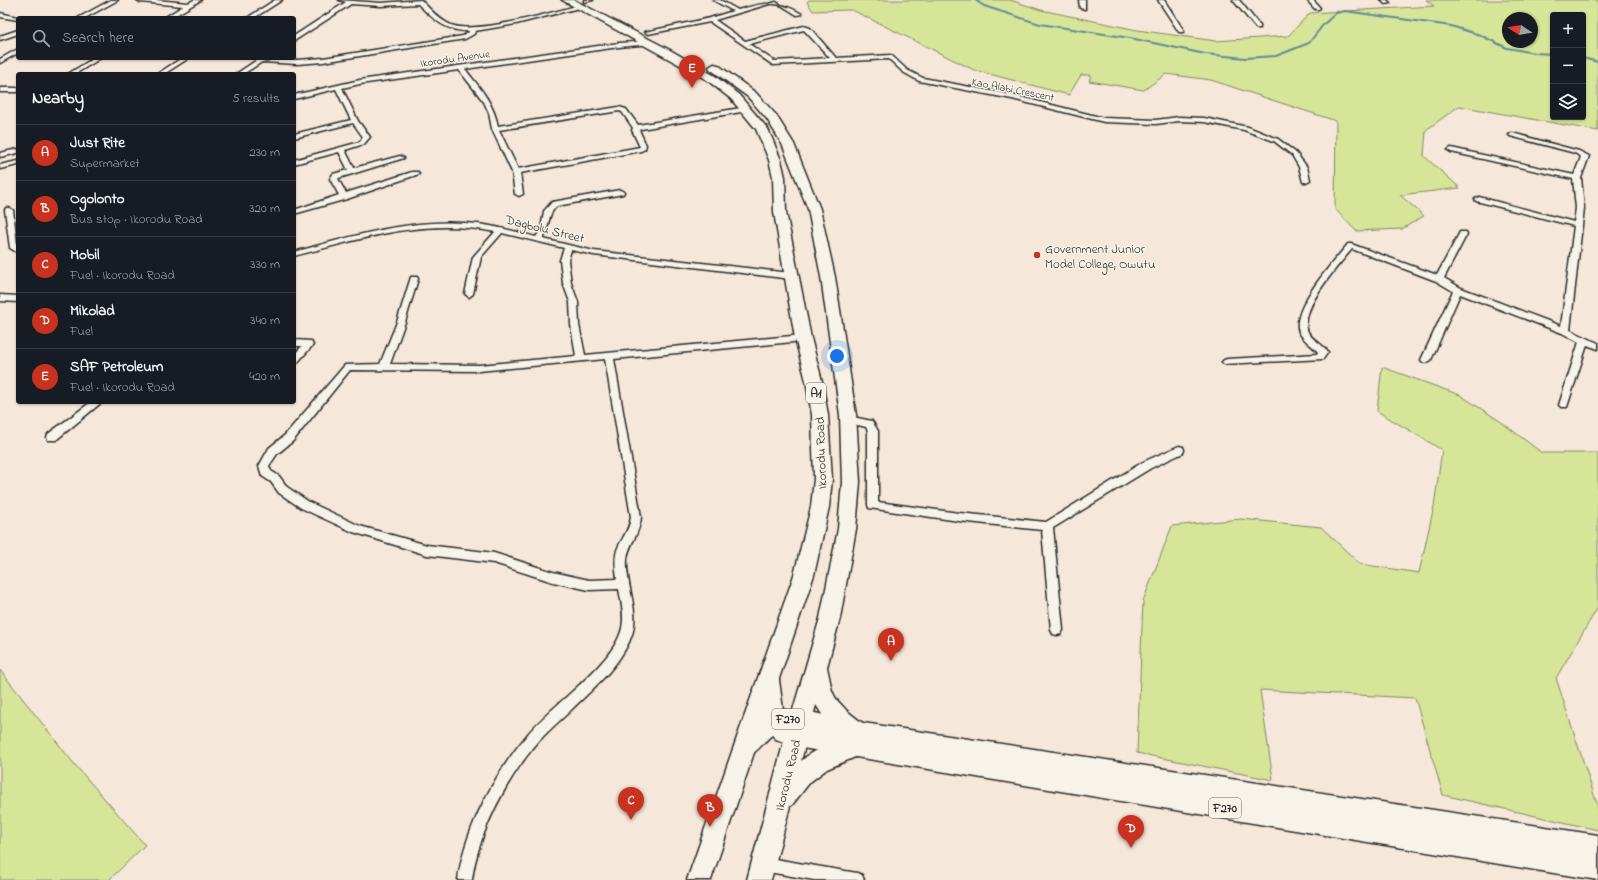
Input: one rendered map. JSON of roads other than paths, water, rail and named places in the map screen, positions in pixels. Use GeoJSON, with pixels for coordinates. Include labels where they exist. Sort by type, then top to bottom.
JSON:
{"type":"FeatureCollection","features":[{"type":"Feature","properties":{"kind":"highway","name":"Ikorodu Road"},"geometry":{"type":"LineString","coordinates":[[585,1],[711,78],[747,109],[762,129],[775,160],[779,177],[780,212],[791,276],[820,415],[823,479],[820,507],[804,575],[699,880]]}},
{"type":"Feature","properties":{"kind":"highway","name":"Ikorodu Road"},"geometry":{"type":"LineString","coordinates":[[645,37],[706,62],[724,73],[752,95],[781,129],[814,209],[825,255],[848,420],[851,482],[847,529],[830,618],[798,729],[761,872]]}},
{"type":"Feature","properties":{"kind":"highway"},"geometry":{"type":"LineString","coordinates":[[780,802],[802,774],[854,739],[828,708],[823,698],[817,666]]}},
{"type":"Feature","properties":{"kind":"main road","name":"F270"},"geometry":{"type":"LineString","coordinates":[[769,679],[775,722]]}},
{"type":"Feature","properties":{"kind":"main road","name":"F270"},"geometry":{"type":"LineString","coordinates":[[739,763],[751,741],[763,728],[775,722],[787,719],[798,729],[1540,860],[1598,868]]}},
{"type":"Feature","properties":{"kind":"main road","name":"F270"},"geometry":{"type":"LineString","coordinates":[[854,739],[1598,846]]}},
{"type":"Feature","properties":{"kind":"street"},"geometry":{"type":"LineString","coordinates":[[85,16],[116,0]]}},
{"type":"Feature","properties":{"kind":"street"},"geometry":{"type":"LineString","coordinates":[[140,0],[188,5]]}},
{"type":"Feature","properties":{"kind":"street"},"geometry":{"type":"LineString","coordinates":[[170,16],[198,0]]}},
{"type":"Feature","properties":{"kind":"street"},"geometry":{"type":"LineString","coordinates":[[253,16],[279,0]]}},
{"type":"Feature","properties":{"kind":"street"},"geometry":{"type":"LineString","coordinates":[[342,0],[382,5],[419,1],[434,15],[455,29],[472,29],[497,25],[585,1]]}},
{"type":"Feature","properties":{"kind":"street"},"geometry":{"type":"LineString","coordinates":[[716,0],[738,12]]}},
{"type":"Feature","properties":{"kind":"street"},"geometry":{"type":"LineString","coordinates":[[619,45],[711,20],[776,0],[799,14]]}},
{"type":"Feature","properties":{"kind":"street"},"geometry":{"type":"LineString","coordinates":[[1082,0],[1083,8]]}},
{"type":"Feature","properties":{"kind":"street"},"geometry":{"type":"LineString","coordinates":[[1161,0],[1181,31]]}},
{"type":"Feature","properties":{"kind":"street"},"geometry":{"type":"LineString","coordinates":[[1236,0],[1258,27]]}},
{"type":"Feature","properties":{"kind":"street"},"geometry":{"type":"LineString","coordinates":[[1310,0],[1317,8]]}},
{"type":"Feature","properties":{"kind":"street"},"geometry":{"type":"LineString","coordinates":[[296,38],[350,2]]}},
{"type":"Feature","properties":{"kind":"street"},"geometry":{"type":"LineString","coordinates":[[0,15],[16,18]]}},
{"type":"Feature","properties":{"kind":"street","name":"Kao Alabi Crescent"},"geometry":{"type":"LineString","coordinates":[[711,20],[773,63],[891,57],[905,71],[921,80],[957,88],[1012,97],[1104,120],[1156,122],[1180,119],[1204,120],[1236,125],[1268,136],[1285,146],[1301,162],[1306,180]]}},
{"type":"Feature","properties":{"kind":"street"},"geometry":{"type":"LineString","coordinates":[[744,43],[804,28],[808,29],[834,59]]}},
{"type":"Feature","properties":{"kind":"street"},"geometry":{"type":"LineString","coordinates":[[276,60],[303,62],[330,59],[465,37],[472,33],[472,29]]}},
{"type":"Feature","properties":{"kind":"street"},"geometry":{"type":"LineString","coordinates":[[0,38],[16,33]]}},
{"type":"Feature","properties":{"kind":"street"},"geometry":{"type":"LineString","coordinates":[[619,45],[645,37]]}},
{"type":"Feature","properties":{"kind":"street","name":"Ikorodu Avenue"},"geometry":{"type":"LineString","coordinates":[[296,96],[338,86],[619,45]]}},
{"type":"Feature","properties":{"kind":"street"},"geometry":{"type":"LineString","coordinates":[[0,60],[16,52]]}},
{"type":"Feature","properties":{"kind":"street"},"geometry":{"type":"LineString","coordinates":[[74,72],[95,60]]}},
{"type":"Feature","properties":{"kind":"street"},"geometry":{"type":"LineString","coordinates":[[163,72],[183,60]]}},
{"type":"Feature","properties":{"kind":"street"},"geometry":{"type":"LineString","coordinates":[[242,72],[260,60]]}},
{"type":"Feature","properties":{"kind":"street"},"geometry":{"type":"LineString","coordinates":[[461,68],[487,102],[495,129],[516,172],[519,194]]}},
{"type":"Feature","properties":{"kind":"street"},"geometry":{"type":"LineString","coordinates":[[296,161],[362,143],[367,137],[355,121],[338,86]]}},
{"type":"Feature","properties":{"kind":"street"},"geometry":{"type":"LineString","coordinates":[[0,90],[16,90]]}},
{"type":"Feature","properties":{"kind":"street"},"geometry":{"type":"LineString","coordinates":[[495,129],[619,108],[624,110],[636,128],[635,130],[643,145],[643,148],[639,150],[516,172]]}},
{"type":"Feature","properties":{"kind":"street"},"geometry":{"type":"LineString","coordinates":[[636,128],[747,109]]}},
{"type":"Feature","properties":{"kind":"street"},"geometry":{"type":"LineString","coordinates":[[296,136],[355,121]]}},
{"type":"Feature","properties":{"kind":"street"},"geometry":{"type":"LineString","coordinates":[[1512,135],[1585,156],[1577,178],[1580,208],[1565,331]]}},
{"type":"Feature","properties":{"kind":"street"},"geometry":{"type":"LineString","coordinates":[[341,149],[352,171]]}},
{"type":"Feature","properties":{"kind":"street"},"geometry":{"type":"LineString","coordinates":[[1451,150],[1577,178]]}},
{"type":"Feature","properties":{"kind":"street"},"geometry":{"type":"LineString","coordinates":[[0,155],[16,151]]}},
{"type":"Feature","properties":{"kind":"street"},"geometry":{"type":"LineString","coordinates":[[344,197],[334,178],[352,171],[400,158]]}},
{"type":"Feature","properties":{"kind":"street"},"geometry":{"type":"LineString","coordinates":[[0,167],[16,163]]}},
{"type":"Feature","properties":{"kind":"street"},"geometry":{"type":"LineString","coordinates":[[296,211],[415,174]]}},
{"type":"Feature","properties":{"kind":"street"},"geometry":{"type":"LineString","coordinates":[[538,240],[544,229],[547,211],[555,204],[620,192]]}},
{"type":"Feature","properties":{"kind":"street"},"geometry":{"type":"LineString","coordinates":[[1479,199],[1578,225]]}},
{"type":"Feature","properties":{"kind":"street"},"geometry":{"type":"LineString","coordinates":[[9,210],[15,236],[14,248],[16,250]]}},
{"type":"Feature","properties":{"kind":"street","name":"Dagbolu Street"},"geometry":{"type":"LineString","coordinates":[[296,253],[366,235],[421,225],[465,225],[501,230],[594,253],[634,259],[791,276]]}},
{"type":"Feature","properties":{"kind":"street"},"geometry":{"type":"LineString","coordinates":[[469,294],[478,257],[489,242],[501,230]]}},
{"type":"Feature","properties":{"kind":"street"},"geometry":{"type":"LineString","coordinates":[[1439,279],[1462,234]]}},
{"type":"Feature","properties":{"kind":"street"},"geometry":{"type":"LineString","coordinates":[[1227,362],[1320,357],[1323,352],[1320,347],[1306,336],[1303,329],[1305,311],[1309,300],[1351,246],[1439,279],[1458,290],[1565,331],[1584,341],[1598,346]]}},
{"type":"Feature","properties":{"kind":"street"},"geometry":{"type":"LineString","coordinates":[[568,247],[564,260],[566,283],[574,302],[575,325],[581,357]]}},
{"type":"Feature","properties":{"kind":"street"},"geometry":{"type":"LineString","coordinates":[[384,367],[402,322],[414,279]]}},
{"type":"Feature","properties":{"kind":"street"},"geometry":{"type":"LineString","coordinates":[[1426,360],[1458,290]]}},
{"type":"Feature","properties":{"kind":"street"},"geometry":{"type":"LineString","coordinates":[[0,298],[16,299]]}},
{"type":"Feature","properties":{"kind":"street"},"geometry":{"type":"LineString","coordinates":[[624,584],[589,585],[553,577],[494,558],[427,550],[357,529],[305,505],[283,490],[275,479],[266,472],[264,466],[273,451],[289,438],[348,367],[479,368],[581,357],[803,338]]}},
{"type":"Feature","properties":{"kind":"street"},"geometry":{"type":"LineString","coordinates":[[1564,405],[1584,341]]}},
{"type":"Feature","properties":{"kind":"street"},"geometry":{"type":"LineString","coordinates":[[296,343],[308,343],[308,345],[296,359]]}},
{"type":"Feature","properties":{"kind":"street"},"geometry":{"type":"LineString","coordinates":[[465,880],[472,848],[491,800],[501,783],[533,738],[609,664],[624,640],[628,628],[629,614],[621,568],[623,550],[635,526],[636,517],[609,355]]}},
{"type":"Feature","properties":{"kind":"street"},"geometry":{"type":"LineString","coordinates":[[52,437],[94,404]]}},
{"type":"Feature","properties":{"kind":"street"},"geometry":{"type":"LineString","coordinates":[[848,420],[869,424],[873,431],[873,505],[959,517],[1047,526],[1147,465],[1179,450]]}},
{"type":"Feature","properties":{"kind":"street"},"geometry":{"type":"LineString","coordinates":[[1047,526],[1057,630]]}},
{"type":"Feature","properties":{"kind":"street"},"geometry":{"type":"LineString","coordinates":[[761,872],[857,880]]}},
{"type":"Feature","properties":{"kind":"waterway"},"geometry":{"type":"LineString","coordinates":[[975,0],[984,6],[1040,24],[1130,38],[1205,54],[1245,58],[1276,56],[1309,43],[1323,25],[1336,13],[1345,11],[1451,26],[1480,35],[1507,48],[1550,54]]}},
{"type":"Feature","properties":{"kind":"waterway"},"geometry":{"type":"LineString","coordinates":[[1586,59],[1598,62]]}},
{"type":"Feature","properties":{"kind":"place","name":"SAF Petroleum"},"geometry":{"type":"Point","coordinates":[692,88]}},
{"type":"Feature","properties":{"kind":"place","name":"Government Junior Model College, Owutu"},"geometry":{"type":"Point","coordinates":[1037,255]}},
{"type":"Feature","properties":{"kind":"place","name":"Just Rite"},"geometry":{"type":"Point","coordinates":[891,661]}},
{"type":"Feature","properties":{"kind":"place","name":"Mobil"},"geometry":{"type":"Point","coordinates":[631,820]}},
{"type":"Feature","properties":{"kind":"place","name":"Ogolonto"},"geometry":{"type":"Point","coordinates":[710,827]}},
{"type":"Feature","properties":{"kind":"place","name":"Mikolad"},"geometry":{"type":"Point","coordinates":[1131,848]}}]}
